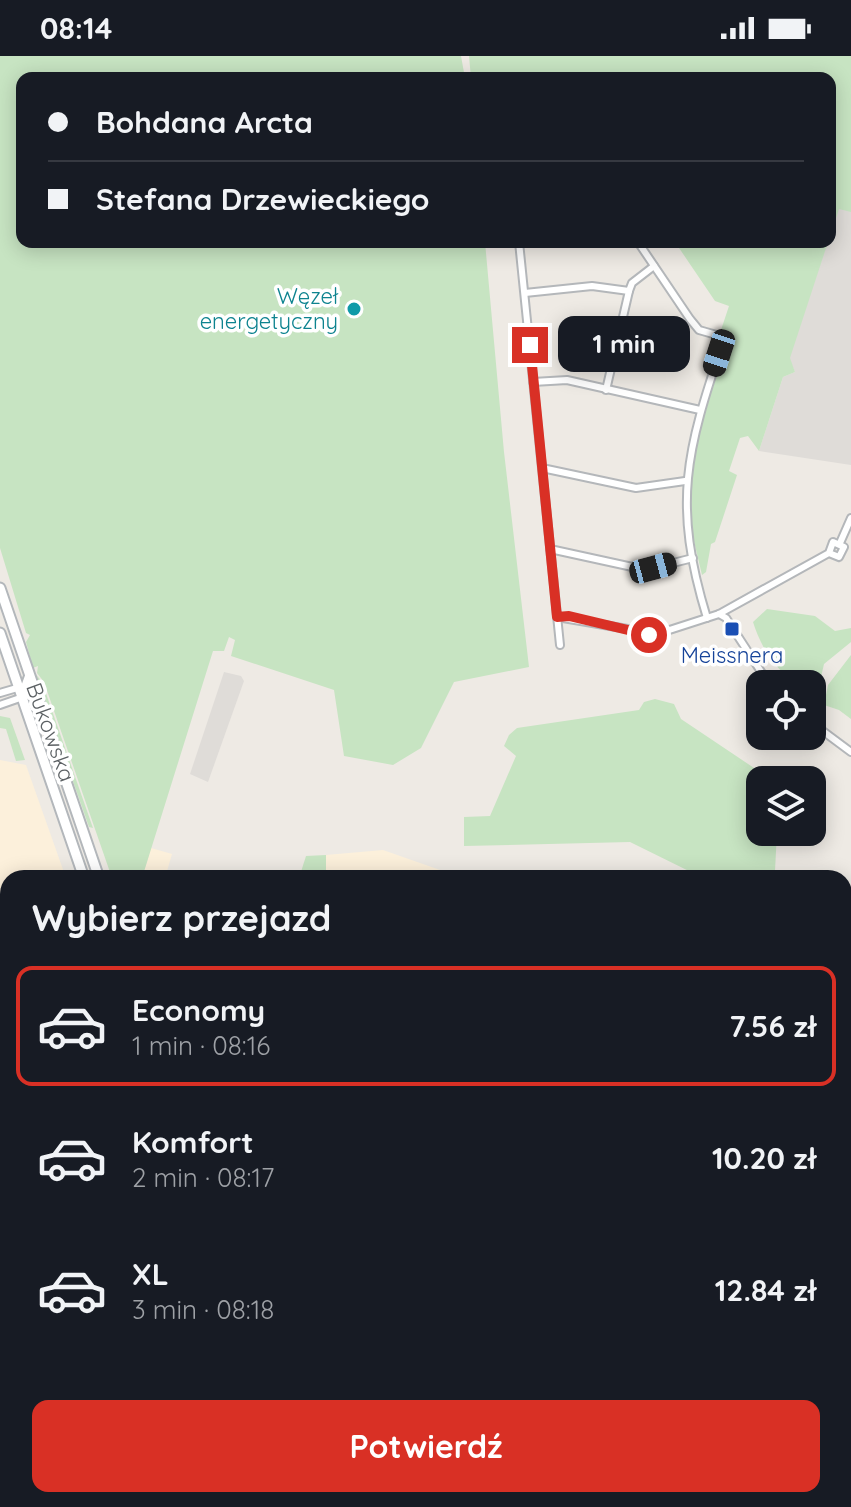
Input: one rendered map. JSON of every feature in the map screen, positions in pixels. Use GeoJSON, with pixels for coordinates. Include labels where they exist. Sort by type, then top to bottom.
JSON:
{"type":"FeatureCollection","features":[{"type":"Feature","properties":{"kind":"main road","name":"Bukowska"},"geometry":{"type":"LineString","coordinates":[[0,588],[96,870]]}},
{"type":"Feature","properties":{"kind":"main road","name":"Bukowska"},"geometry":{"type":"LineString","coordinates":[[0,633],[81,870]]}},
{"type":"Feature","properties":{"kind":"street"},"geometry":{"type":"LineString","coordinates":[[520,248],[560,645]]}},
{"type":"Feature","properties":{"kind":"street"},"geometry":{"type":"LineString","coordinates":[[642,248],[699,330],[720,336],[723,342],[700,410],[685,481],[685,515],[707,618]]}},
{"type":"Feature","properties":{"kind":"street"},"geometry":{"type":"LineString","coordinates":[[606,390],[632,283],[654,266]]}},
{"type":"Feature","properties":{"kind":"street"},"geometry":{"type":"LineString","coordinates":[[525,293],[592,286],[629,291]]}},
{"type":"Feature","properties":{"kind":"street"},"geometry":{"type":"LineString","coordinates":[[533,382],[567,380],[700,410]]}},
{"type":"Feature","properties":{"kind":"street"},"geometry":{"type":"LineString","coordinates":[[542,468],[636,488],[685,481]]}},
{"type":"Feature","properties":{"kind":"street"},"geometry":{"type":"LineString","coordinates":[[840,543],[851,518]]}},
{"type":"Feature","properties":{"kind":"street"},"geometry":{"type":"LineString","coordinates":[[557,617],[569,616],[649,635],[719,614],[829,553],[831,544],[840,543]]}},
{"type":"Feature","properties":{"kind":"street"},"geometry":{"type":"LineString","coordinates":[[829,553],[836,558],[842,556],[845,549],[840,543]]}},
{"type":"Feature","properties":{"kind":"street"},"geometry":{"type":"LineString","coordinates":[[550,549],[637,568],[653,568],[693,558]]}},
{"type":"Feature","properties":{"kind":"street"},"geometry":{"type":"LineString","coordinates":[[719,614],[726,618],[760,670]]}},
{"type":"Feature","properties":{"kind":"street"},"geometry":{"type":"LineString","coordinates":[[0,705],[20,693],[29,673]]}},
{"type":"Feature","properties":{"kind":"street"},"geometry":{"type":"LineString","coordinates":[[0,693],[20,693],[41,703]]}},
{"type":"Feature","properties":{"kind":"street"},"geometry":{"type":"LineString","coordinates":[[826,733],[851,752]]}},
{"type":"Feature","properties":{"kind":"shaded area"},"geometry":{"type":"Polygon","coordinates":[[[851,171],[851,465],[759,451],[783,377],[795,372],[789,358],[825,248],[836,248],[836,216],[851,171]]]}},
{"type":"Feature","properties":{"kind":"shaded area"},"geometry":{"type":"Polygon","coordinates":[[[224,672],[241,676],[244,681],[208,782],[190,774],[224,672]]]}},
{"type":"Feature","properties":{"kind":"shaded area"},"geometry":{"type":"Polygon","coordinates":[[[0,760],[26,765],[63,870],[0,870],[0,760]]]}},
{"type":"Feature","properties":{"kind":"shaded area"},"geometry":{"type":"Polygon","coordinates":[[[151,848],[172,854],[167,870],[144,870],[151,848]]]}},
{"type":"Feature","properties":{"kind":"shaded area"},"geometry":{"type":"Polygon","coordinates":[[[383,850],[440,870],[326,870],[326,855],[383,850]]]}},
{"type":"Feature","properties":{"kind":"green space"},"geometry":{"type":"Polygon","coordinates":[[[0,56],[461,56],[464,72],[16,72],[16,248],[486,248],[504,452],[529,667],[454,682],[421,748],[393,765],[344,756],[334,690],[231,656],[235,640],[229,637],[224,651],[213,651],[145,870],[109,870],[44,682],[37,673],[38,666],[33,668],[26,642],[30,635],[26,633],[0,548],[0,56]]]}},
{"type":"Feature","properties":{"kind":"green space"},"geometry":{"type":"Polygon","coordinates":[[[469,56],[851,56],[851,212],[839,209],[836,218],[836,72],[470,72],[469,56]]]}},
{"type":"Feature","properties":{"kind":"green space"},"geometry":{"type":"Polygon","coordinates":[[[679,248],[826,248],[790,358],[795,372],[783,377],[759,451],[748,436],[740,438],[729,471],[737,475],[715,542],[711,544],[706,572],[702,575],[688,516],[688,478],[728,333],[721,330],[729,306],[715,301],[679,248]]]}},
{"type":"Feature","properties":{"kind":"green space"},"geometry":{"type":"Polygon","coordinates":[[[767,609],[815,616],[835,631],[851,628],[851,642],[824,664],[823,670],[781,670],[761,643],[753,622],[767,609]]]}},
{"type":"Feature","properties":{"kind":"green space"},"geometry":{"type":"Polygon","coordinates":[[[851,655],[851,719],[826,706],[828,685],[851,655]]]}},
{"type":"Feature","properties":{"kind":"green space"},"geometry":{"type":"Polygon","coordinates":[[[35,673],[42,682],[93,828],[89,827],[35,673]]]}},
{"type":"Feature","properties":{"kind":"green space"},"geometry":{"type":"Polygon","coordinates":[[[655,699],[674,704],[681,719],[751,766],[746,766],[746,846],[776,846],[775,870],[687,870],[630,842],[464,846],[464,817],[490,816],[516,756],[504,746],[517,728],[639,710],[644,702],[655,699]]]}},
{"type":"Feature","properties":{"kind":"green space"},"geometry":{"type":"Polygon","coordinates":[[[0,716],[10,718],[25,760],[16,761],[6,729],[0,728],[0,716]]]}},
{"type":"Feature","properties":{"kind":"green space"},"geometry":{"type":"Polygon","coordinates":[[[326,855],[326,870],[302,870],[306,856],[326,855]]]}},
{"type":"Feature","properties":{"kind":"place","name":"Węzeł energetyczny"},"geometry":{"type":"Point","coordinates":[354,309]}},
{"type":"Feature","properties":{"kind":"place","name":"Meissnera"},"geometry":{"type":"Point","coordinates":[732,629]}},
{"type":"Feature","properties":{"kind":"route"},"geometry":{"type":"LineString","coordinates":[[530,345],[557,617],[569,616],[649,635]]}}]}
